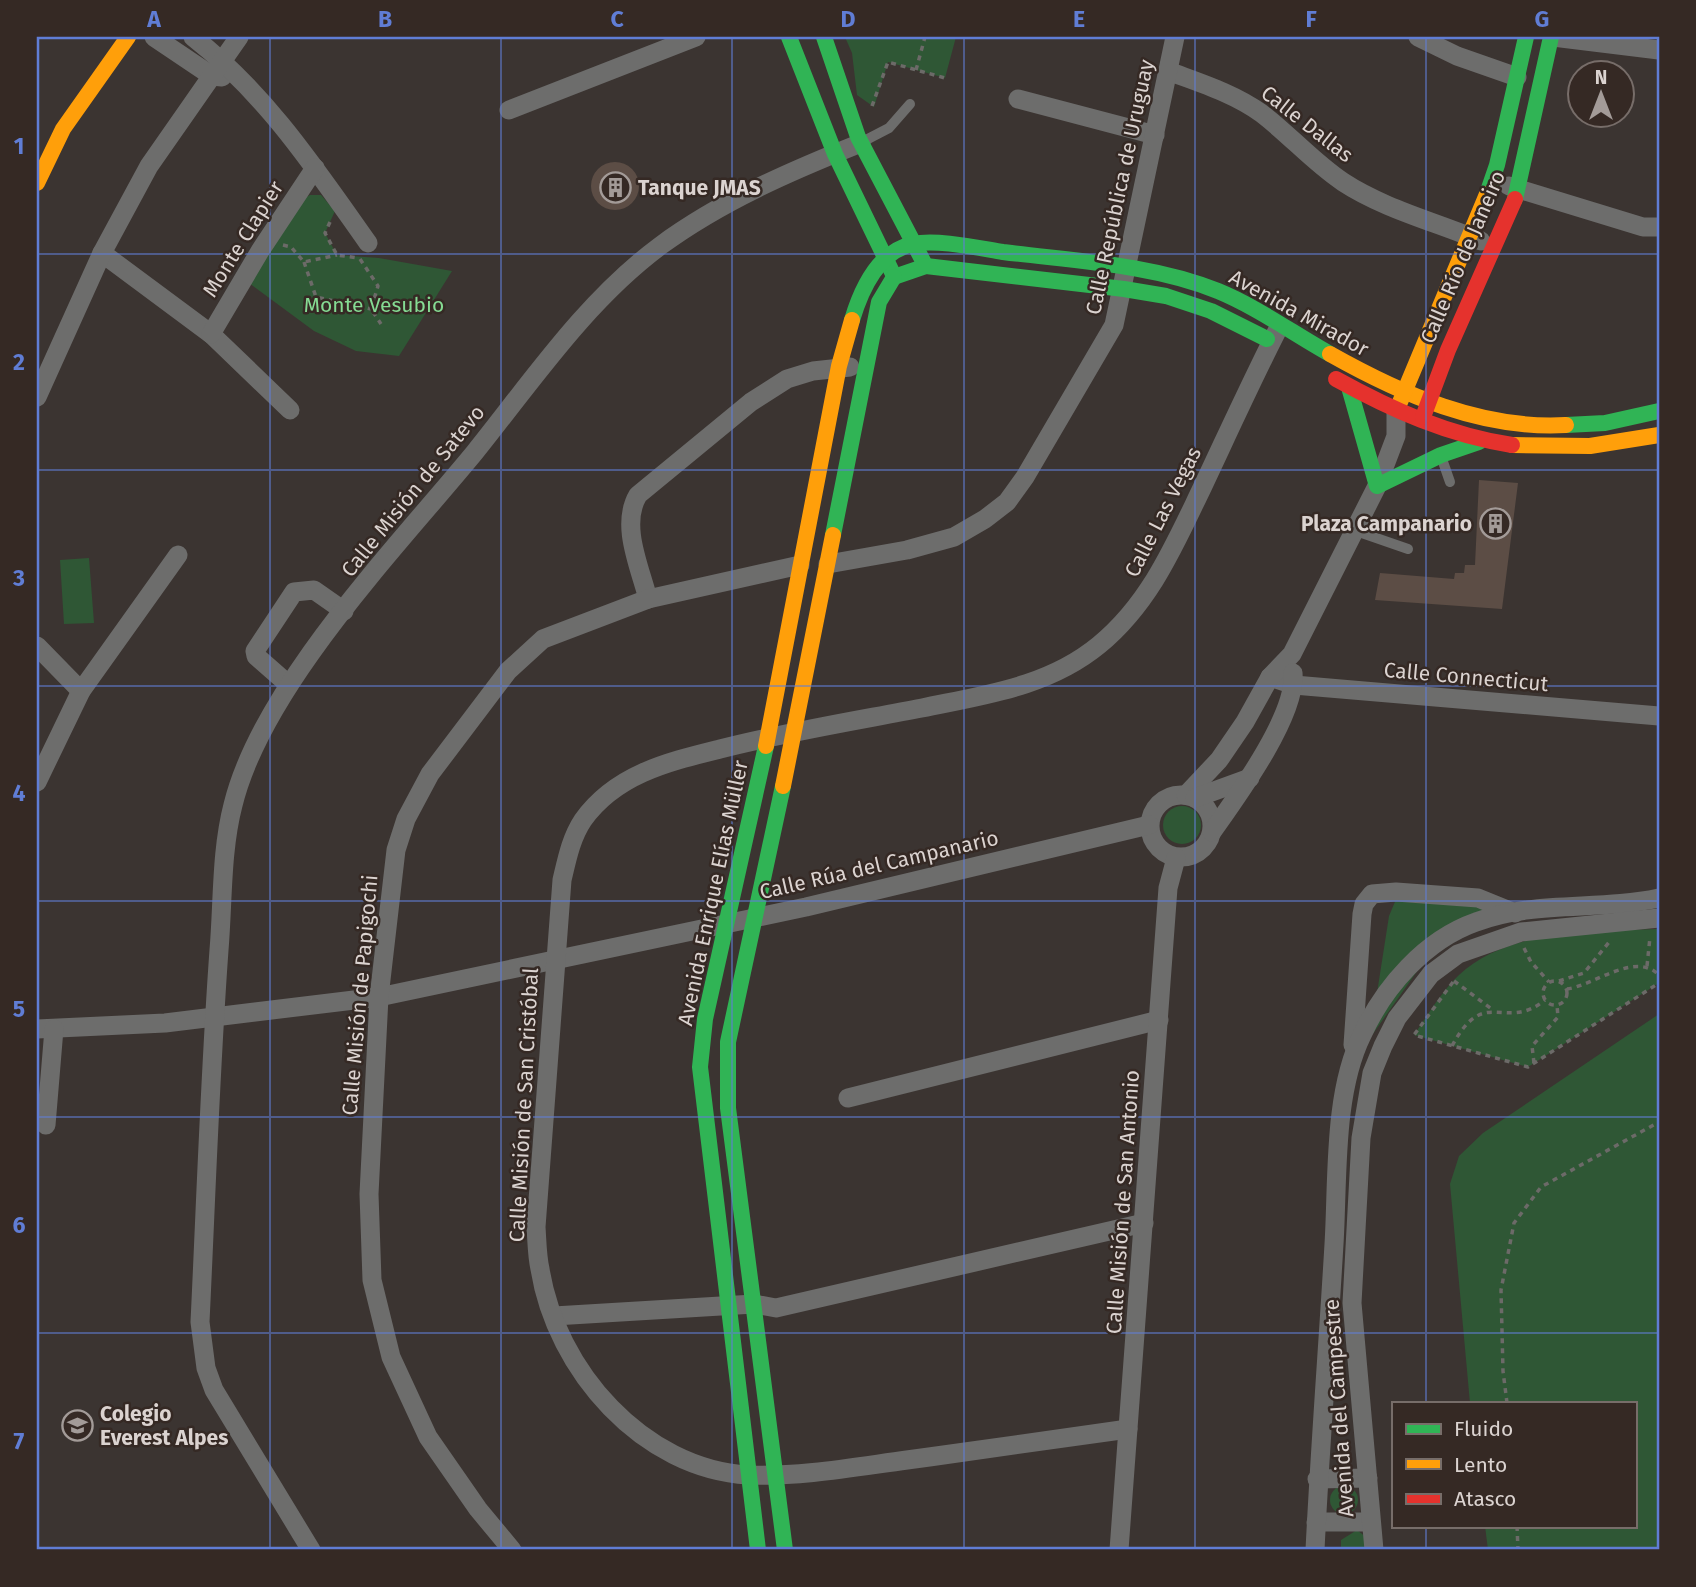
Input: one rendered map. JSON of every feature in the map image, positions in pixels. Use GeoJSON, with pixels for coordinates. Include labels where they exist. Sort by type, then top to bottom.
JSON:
{"type":"FeatureCollection","features":[{"type":"Feature","properties":{"kind":"main road"},"geometry":{"type":"LineString","coordinates":[[37,183],[63,129],[128,37]]}},
{"type":"Feature","properties":{"kind":"main road"},"geometry":{"type":"LineString","coordinates":[[785,1550],[728,1108],[728,1042],[794,733],[879,302],[894,277],[835,154],[789,37]]}},
{"type":"Feature","properties":{"kind":"main road"},"geometry":{"type":"LineString","coordinates":[[824,37],[861,143],[926,266]]}},
{"type":"Feature","properties":{"kind":"main road","name":"Calle Río de Janeiro"},"geometry":{"type":"LineString","coordinates":[[1396,412],[1471,237],[1492,180],[1526,37]]}},
{"type":"Feature","properties":{"kind":"main road","name":"Calle Río de Janeiro"},"geometry":{"type":"LineString","coordinates":[[1420,423],[1448,350],[1519,190],[1552,37]]}},
{"type":"Feature","properties":{"kind":"main road"},"geometry":{"type":"LineString","coordinates":[[884,259],[912,244]]}},
{"type":"Feature","properties":{"kind":"main road","name":"Avenida Mirador"},"geometry":{"type":"LineString","coordinates":[[912,244],[962,246],[1126,268],[1191,282],[1220,292],[1278,338]]}},
{"type":"Feature","properties":{"kind":"main road","name":"Avenida Enrique Elías Müller"},"geometry":{"type":"LineString","coordinates":[[758,1550],[700,1067],[705,1019],[768,737],[839,366],[860,294],[884,259]]}},
{"type":"Feature","properties":{"kind":"main road","name":"Avenida Mirador"},"geometry":{"type":"LineString","coordinates":[[894,277],[926,266],[1166,296],[1211,311],[1430,402],[1486,420],[1555,426],[1605,423],[1659,411]]}},
{"type":"Feature","properties":{"kind":"main road"},"geometry":{"type":"LineString","coordinates":[[1367,375],[1428,340]]}},
{"type":"Feature","properties":{"kind":"main road"},"geometry":{"type":"LineString","coordinates":[[1448,350],[1453,380]]}},
{"type":"Feature","properties":{"kind":"main road","name":"Avenida Mirador"},"geometry":{"type":"LineString","coordinates":[[1316,367],[1396,412],[1420,423],[1479,442],[1531,447],[1590,446],[1659,435]]}},
{"type":"Feature","properties":{"kind":"main road"},"geometry":{"type":"LineString","coordinates":[[1349,387],[1377,486],[1441,455],[1479,442]]}},
{"type":"Feature","properties":{"kind":"main road"},"geometry":{"type":"LineString","coordinates":[[1461,396],[1486,420]]}},
{"type":"Feature","properties":{"kind":"street"},"geometry":{"type":"LineString","coordinates":[[154,37],[241,78],[273,112],[315,168],[366,253]]}},
{"type":"Feature","properties":{"kind":"street"},"geometry":{"type":"LineString","coordinates":[[193,37],[218,68]]}},
{"type":"Feature","properties":{"kind":"street"},"geometry":{"type":"LineString","coordinates":[[37,397],[102,253],[149,166],[239,37]]}},
{"type":"Feature","properties":{"kind":"street"},"geometry":{"type":"LineString","coordinates":[[509,110],[696,37]]}},
{"type":"Feature","properties":{"kind":"street","name":"Calle República de Uruguay"},"geometry":{"type":"LineString","coordinates":[[828,564],[907,550],[954,537],[1007,502],[1025,477],[1114,325],[1124,289],[1126,268],[1175,37]]}},
{"type":"Feature","properties":{"kind":"street"},"geometry":{"type":"LineString","coordinates":[[1418,37],[1457,56],[1517,77]]}},
{"type":"Feature","properties":{"kind":"street"},"geometry":{"type":"LineString","coordinates":[[1552,37],[1659,50]]}},
{"type":"Feature","properties":{"kind":"street","name":"Calle Dallas"},"geometry":{"type":"LineString","coordinates":[[1168,71],[1218,90],[1262,114],[1304,153],[1345,184],[1400,210],[1494,246]]}},
{"type":"Feature","properties":{"kind":"street"},"geometry":{"type":"LineString","coordinates":[[1018,99],[1155,135]]}},
{"type":"Feature","properties":{"kind":"street","name":"Calle Misión de Satevo"},"geometry":{"type":"LineString","coordinates":[[311,1550],[214,1390],[206,1368],[200,1322],[214,1015],[233,804],[259,739],[289,685],[344,611],[594,307],[659,247],[724,205],[861,143]]}},
{"type":"Feature","properties":{"kind":"street","name":"Monte Clapier"},"geometry":{"type":"LineString","coordinates":[[211,334],[267,239],[315,168]]}},
{"type":"Feature","properties":{"kind":"street"},"geometry":{"type":"LineString","coordinates":[[1492,180],[1643,227],[1659,228]]}},
{"type":"Feature","properties":{"kind":"street"},"geometry":{"type":"LineString","coordinates":[[102,253],[211,334],[290,410]]}},
{"type":"Feature","properties":{"kind":"street","name":"Calle Las Vegas"},"geometry":{"type":"LineString","coordinates":[[794,733],[1016,689],[1062,670],[1097,647],[1124,622],[1149,592],[1174,548],[1278,338]]}},
{"type":"Feature","properties":{"kind":"street"},"geometry":{"type":"LineString","coordinates":[[648,599],[629,522],[631,508],[638,495],[751,402],[787,379],[839,366],[865,368]]}},
{"type":"Feature","properties":{"kind":"street","name":"Calle Río de Janeiro"},"geometry":{"type":"LineString","coordinates":[[1190,797],[1229,747],[1270,677],[1292,654],[1377,486],[1396,436],[1396,412]]}},
{"type":"Feature","properties":{"kind":"street"},"geometry":{"type":"LineString","coordinates":[[1396,436],[1420,423]]}},
{"type":"Feature","properties":{"kind":"street"},"geometry":{"type":"LineString","coordinates":[[37,782],[81,691],[178,555]]}},
{"type":"Feature","properties":{"kind":"street","name":"Calle Misión de Papigochi"},"geometry":{"type":"LineString","coordinates":[[512,1550],[478,1509],[428,1437],[391,1357],[372,1280],[370,1206],[379,996],[396,850],[406,819],[430,774],[508,671],[527,652],[565,629],[648,599],[800,565]]}},
{"type":"Feature","properties":{"kind":"street"},"geometry":{"type":"LineString","coordinates":[[289,685],[256,656],[255,651],[294,592],[314,590],[344,611]]}},
{"type":"Feature","properties":{"kind":"street"},"geometry":{"type":"LineString","coordinates":[[37,646],[81,691]]}},
{"type":"Feature","properties":{"kind":"street"},"geometry":{"type":"LineString","coordinates":[[1253,772],[1190,797],[1175,795],[1157,806],[1149,825],[1150,834],[1159,850],[1176,858],[1195,855],[1209,841],[1212,832],[1253,772],[1294,685],[1292,654]]}},
{"type":"Feature","properties":{"kind":"street","name":"Calle Connecticut"},"geometry":{"type":"LineString","coordinates":[[1270,677],[1294,685],[1659,716]]}},
{"type":"Feature","properties":{"kind":"street","name":"Calle Misión de San Cristóbal"},"geometry":{"type":"LineString","coordinates":[[794,733],[658,764],[624,782],[599,802],[583,821],[569,849],[562,880],[555,960],[536,1227],[540,1271],[554,1316],[574,1359],[614,1411],[642,1437],[677,1458],[747,1475],[807,1474],[1128,1429]]}},
{"type":"Feature","properties":{"kind":"street"},"geometry":{"type":"LineString","coordinates":[[1229,747],[1253,772]]}},
{"type":"Feature","properties":{"kind":"street"},"geometry":{"type":"LineString","coordinates":[[1190,797],[1209,813],[1212,832]]}},
{"type":"Feature","properties":{"kind":"street","name":"Calle Rúa del Campanario"},"geometry":{"type":"LineString","coordinates":[[46,1029],[165,1023],[379,996],[806,907],[1149,825]]}},
{"type":"Feature","properties":{"kind":"street","name":"Calle Misión de San Antonio"},"geometry":{"type":"LineString","coordinates":[[1119,1550],[1168,888],[1176,858]]}},
{"type":"Feature","properties":{"kind":"street","name":"Avenida del Campestre"},"geometry":{"type":"LineString","coordinates":[[1315,1550],[1317,1479],[1343,1101],[1351,1063],[1362,914],[1367,898],[1382,892],[1396,892],[1478,898],[1515,913],[1655,924]]}},
{"type":"Feature","properties":{"kind":"street","name":"Avenida del Campestre"},"geometry":{"type":"LineString","coordinates":[[1374,1550],[1352,1303],[1355,1221],[1367,1101],[1372,1073],[1382,1046],[1397,1018],[1431,974],[1458,954],[1554,917],[1659,898]]}},
{"type":"Feature","properties":{"kind":"street","name":"Avenida del Campestre"},"geometry":{"type":"LineString","coordinates":[[1351,1063],[1372,1016],[1394,984],[1419,957],[1448,936],[1477,921],[1515,913]]}},
{"type":"Feature","properties":{"kind":"street"},"geometry":{"type":"LineString","coordinates":[[848,1098],[1159,1020]]}},
{"type":"Feature","properties":{"kind":"street"},"geometry":{"type":"LineString","coordinates":[[46,1029],[46,1125]]}},
{"type":"Feature","properties":{"kind":"street"},"geometry":{"type":"LineString","coordinates":[[1343,1101],[1367,1101]]}},
{"type":"Feature","properties":{"kind":"street"},"geometry":{"type":"LineString","coordinates":[[554,1316],[727,1308],[754,1304],[776,1308],[1144,1223]]}},
{"type":"Feature","properties":{"kind":"street"},"geometry":{"type":"LineString","coordinates":[[1317,1479],[1367,1478]]}},
{"type":"Feature","properties":{"kind":"street"},"geometry":{"type":"LineString","coordinates":[[1316,1522],[1370,1522]]}},
{"type":"Feature","properties":{"kind":"lane"},"geometry":{"type":"LineString","coordinates":[[861,143],[889,128],[910,104]]}},
{"type":"Feature","properties":{"kind":"lane"},"geometry":{"type":"LineString","coordinates":[[1441,455],[1450,482]]}},
{"type":"Feature","properties":{"kind":"lane"},"geometry":{"type":"LineString","coordinates":[[1356,531],[1408,549]]}},
{"type":"Feature","properties":{"kind":"path"},"geometry":{"type":"LineString","coordinates":[[916,70],[925,37]]}},
{"type":"Feature","properties":{"kind":"path"},"geometry":{"type":"LineString","coordinates":[[865,101],[874,107],[888,62],[945,78]]}},
{"type":"Feature","properties":{"kind":"path"},"geometry":{"type":"LineString","coordinates":[[335,211],[325,233],[337,255]]}},
{"type":"Feature","properties":{"kind":"path"},"geometry":{"type":"LineString","coordinates":[[267,239],[291,247],[304,262],[316,296],[370,309],[381,324]]}},
{"type":"Feature","properties":{"kind":"path"},"geometry":{"type":"LineString","coordinates":[[304,262],[337,255],[366,253],[378,286],[370,309]]}},
{"type":"Feature","properties":{"kind":"path"},"geometry":{"type":"LineString","coordinates":[[1647,967],[1655,924]]}},
{"type":"Feature","properties":{"kind":"path"},"geometry":{"type":"LineString","coordinates":[[1545,1000],[1543,988],[1549,982],[1584,973],[1598,952],[1612,940]]}},
{"type":"Feature","properties":{"kind":"path"},"geometry":{"type":"LineString","coordinates":[[1522,942],[1531,962],[1549,982]]}},
{"type":"Feature","properties":{"kind":"path"},"geometry":{"type":"LineString","coordinates":[[1567,989],[1583,987],[1635,966],[1647,967],[1659,975]]}},
{"type":"Feature","properties":{"kind":"path"},"geometry":{"type":"LineString","coordinates":[[1458,976],[1414,1035],[1528,1067],[1659,983]]}},
{"type":"Feature","properties":{"kind":"path"},"geometry":{"type":"LineString","coordinates":[[1454,981],[1493,1010]]}},
{"type":"Feature","properties":{"kind":"path"},"geometry":{"type":"LineString","coordinates":[[1557,1005],[1567,997],[1567,989],[1559,981]]}},
{"type":"Feature","properties":{"kind":"path"},"geometry":{"type":"LineString","coordinates":[[1452,1046],[1460,1031],[1480,1012],[1493,1010],[1517,1015],[1533,1010],[1545,1000]]}},
{"type":"Feature","properties":{"kind":"path"},"geometry":{"type":"LineString","coordinates":[[1545,1000],[1557,1005]]}},
{"type":"Feature","properties":{"kind":"path"},"geometry":{"type":"LineString","coordinates":[[1534,1063],[1532,1046],[1558,1017],[1557,1005]]}},
{"type":"Feature","properties":{"kind":"path"},"geometry":{"type":"LineString","coordinates":[[1507,1402],[1503,1371],[1501,1290],[1514,1223],[1541,1187],[1659,1122]]}},
{"type":"Feature","properties":{"kind":"path"},"geometry":{"type":"LineString","coordinates":[[1517,1528],[1518,1550]]}},
{"type":"Feature","properties":{"kind":"green space"},"geometry":{"type":"Polygon","coordinates":[[[845,37],[956,37],[945,78],[888,62],[874,107],[857,95],[852,53],[845,37]]]}},
{"type":"Feature","properties":{"kind":"green space","name":"Monte Vesubio"},"geometry":{"type":"Polygon","coordinates":[[[310,195],[321,195],[335,211],[325,233],[337,255],[379,258],[452,271],[399,356],[356,351],[314,331],[249,283],[299,201],[310,195]]]}},
{"type":"Feature","properties":{"kind":"green space"},"geometry":{"type":"Polygon","coordinates":[[[89,558],[94,623],[64,624],[60,560],[89,558]]]}},
{"type":"Feature","properties":{"kind":"green space"},"geometry":{"type":"Polygon","coordinates":[[[1182,806],[1196,811],[1201,825],[1196,839],[1182,844],[1168,839],[1163,825],[1168,811],[1182,806]]]}},
{"type":"Feature","properties":{"kind":"green space"},"geometry":{"type":"Polygon","coordinates":[[[1397,897],[1530,906],[1472,925],[1420,967],[1370,1038],[1389,916],[1397,897]]]}},
{"type":"Feature","properties":{"kind":"green space"},"geometry":{"type":"Polygon","coordinates":[[[1659,929],[1659,983],[1528,1067],[1414,1035],[1459,975],[1503,948],[1554,935],[1659,929]]]}},
{"type":"Feature","properties":{"kind":"green space"},"geometry":{"type":"Polygon","coordinates":[[[1659,1014],[1659,1550],[1488,1550],[1485,1528],[1636,1528],[1636,1402],[1470,1402],[1450,1184],[1459,1156],[1483,1133],[1659,1014]]]}},
{"type":"Feature","properties":{"kind":"green space"},"geometry":{"type":"Polygon","coordinates":[[[1344,1486],[1354,1490],[1358,1500],[1354,1510],[1344,1514],[1334,1510],[1330,1500],[1334,1490],[1344,1486]]]}},
{"type":"Feature","properties":{"kind":"green space"},"geometry":{"type":"Polygon","coordinates":[[[1357,1530],[1371,1541],[1372,1550],[1341,1550],[1341,1540],[1357,1530]]]}},
{"type":"Feature","properties":{"kind":"building","name":"Tanque JMAS"},"geometry":{"type":"Polygon","coordinates":[[[615,162],[632,169],[639,186],[632,203],[615,210],[598,203],[591,186],[598,169],[615,162]]]}},
{"type":"Feature","properties":{"kind":"building","name":"Plaza Campanario"},"geometry":{"type":"Polygon","coordinates":[[[1479,480],[1518,483],[1502,609],[1375,600],[1380,573],[1454,579],[1455,573],[1464,573],[1465,565],[1475,565],[1479,480]]]}},
{"type":"Feature","properties":{"kind":"traffic: fast"},"geometry":{"type":"LineString","coordinates":[[789,37],[835,154],[893,274]]}},
{"type":"Feature","properties":{"kind":"traffic: fast"},"geometry":{"type":"LineString","coordinates":[[824,37],[858,137],[923,261]]}},
{"type":"Feature","properties":{"kind":"traffic: fast"},"geometry":{"type":"LineString","coordinates":[[1487,194],[1497,165],[1526,37]]}},
{"type":"Feature","properties":{"kind":"traffic: fast"},"geometry":{"type":"LineString","coordinates":[[1515,199],[1551,37]]}},
{"type":"Feature","properties":{"kind":"traffic: fast"},"geometry":{"type":"LineString","coordinates":[[852,320],[860,296],[873,273],[890,255],[913,244],[945,243],[1139,269],[1192,282],[1247,305],[1330,354]]}},
{"type":"Feature","properties":{"kind":"traffic: fast"},"geometry":{"type":"LineString","coordinates":[[894,277],[926,266],[1124,289],[1166,296],[1211,311],[1267,339]]}},
{"type":"Feature","properties":{"kind":"traffic: fast"},"geometry":{"type":"LineString","coordinates":[[833,535],[879,302],[894,277]]}},
{"type":"Feature","properties":{"kind":"traffic: fast"},"geometry":{"type":"LineString","coordinates":[[1349,387],[1377,486],[1441,455],[1479,442]]}},
{"type":"Feature","properties":{"kind":"traffic: fast"},"geometry":{"type":"LineString","coordinates":[[1566,425],[1605,423],[1659,411]]}},
{"type":"Feature","properties":{"kind":"traffic: fast"},"geometry":{"type":"LineString","coordinates":[[758,1550],[700,1067],[705,1019],[766,746]]}},
{"type":"Feature","properties":{"kind":"traffic: fast"},"geometry":{"type":"LineString","coordinates":[[783,786],[728,1042],[728,1108],[785,1550]]}},
{"type":"Feature","properties":{"kind":"traffic: slow"},"geometry":{"type":"LineString","coordinates":[[37,183],[63,129],[128,37]]}},
{"type":"Feature","properties":{"kind":"traffic: slow"},"geometry":{"type":"LineString","coordinates":[[1398,407],[1487,194]]}},
{"type":"Feature","properties":{"kind":"traffic: slow"},"geometry":{"type":"LineString","coordinates":[[766,746],[839,366],[852,320]]}},
{"type":"Feature","properties":{"kind":"traffic: slow"},"geometry":{"type":"LineString","coordinates":[[1330,354],[1385,383],[1443,406],[1504,422],[1566,425]]}},
{"type":"Feature","properties":{"kind":"traffic: slow"},"geometry":{"type":"LineString","coordinates":[[1512,445],[1590,446],[1659,435]]}},
{"type":"Feature","properties":{"kind":"traffic: slow"},"geometry":{"type":"LineString","coordinates":[[783,786],[833,535]]}},
{"type":"Feature","properties":{"kind":"traffic: jam"},"geometry":{"type":"LineString","coordinates":[[1423,417],[1448,350],[1515,199]]}},
{"type":"Feature","properties":{"kind":"traffic: jam"},"geometry":{"type":"LineString","coordinates":[[1336,379],[1421,420],[1465,435],[1512,445]]}},
{"type":"Feature","properties":{"kind":"place","name":"Tanque JMAS"},"geometry":{"type":"Point","coordinates":[615,188]}},
{"type":"Feature","properties":{"kind":"place","name":"Plaza Campanario"},"geometry":{"type":"Point","coordinates":[1495,524]}},
{"type":"Feature","properties":{"kind":"place","name":"Colegio Everest Alpes"},"geometry":{"type":"Point","coordinates":[77,1426]}}]}
